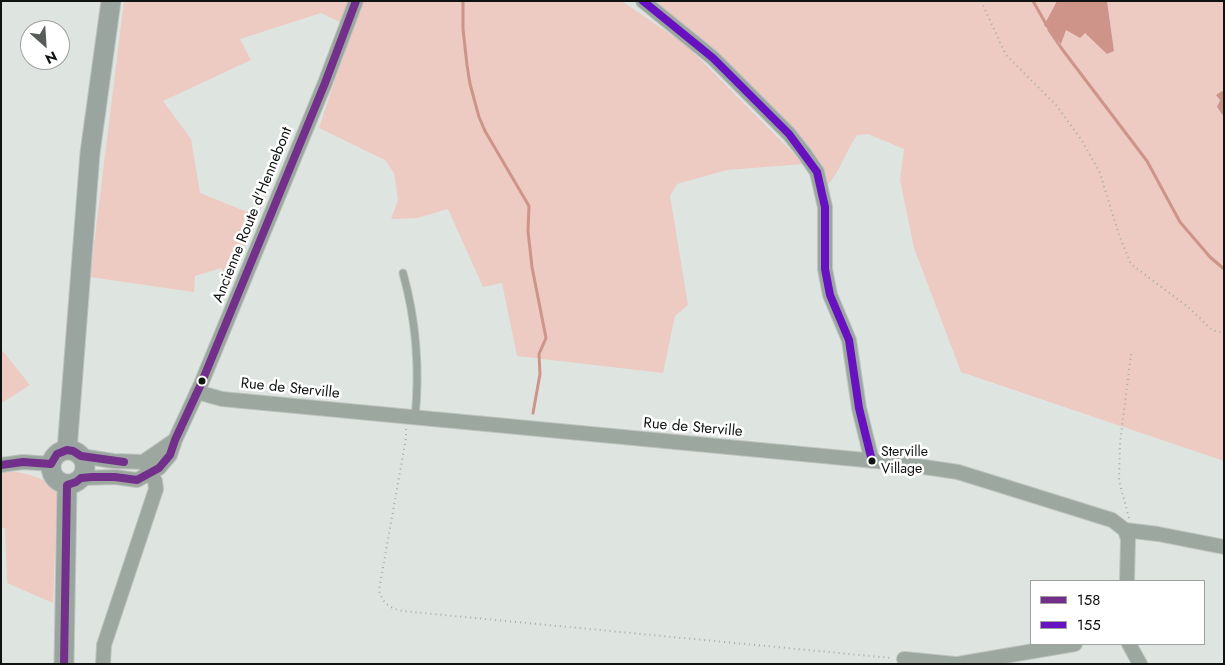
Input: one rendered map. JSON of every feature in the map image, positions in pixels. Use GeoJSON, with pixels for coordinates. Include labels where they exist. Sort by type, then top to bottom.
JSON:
{"type":"FeatureCollection","features":[{"type":"Feature","properties":{"kind":"main road"},"geometry":{"type":"LineString","coordinates":[[74,453],[90,153],[110,1]]}},
{"type":"Feature","properties":{"kind":"main road"},"geometry":{"type":"LineString","coordinates":[[64,664],[74,482],[85,468],[84,462],[74,453],[57,454],[51,464],[51,469],[56,479],[74,482]]}},
{"type":"Feature","properties":{"kind":"street","name":"Ancienne Route d'Hennebont"},"geometry":{"type":"LineString","coordinates":[[147,468],[159,468],[170,455],[175,440],[198,392],[325,83],[356,1]]}},
{"type":"Feature","properties":{"kind":"street"},"geometry":{"type":"LineString","coordinates":[[643,1],[713,58],[789,134],[817,172],[825,207],[824,269],[830,296],[849,340],[859,408],[872,461]]}},
{"type":"Feature","properties":{"kind":"street","name":"Rue de Sterville"},"geometry":{"type":"LineString","coordinates":[[198,392],[222,399],[872,461],[958,472],[1112,520],[1125,530]]}},
{"type":"Feature","properties":{"kind":"street"},"geometry":{"type":"LineString","coordinates":[[74,453],[147,468],[155,481],[156,489],[104,645],[103,664]]}},
{"type":"Feature","properties":{"kind":"street"},"geometry":{"type":"LineString","coordinates":[[1,465],[23,462],[51,464]]}},
{"type":"Feature","properties":{"kind":"street"},"geometry":{"type":"LineString","coordinates":[[137,480],[147,468]]}},
{"type":"Feature","properties":{"kind":"street"},"geometry":{"type":"LineString","coordinates":[[74,482],[115,477],[137,480],[143,486],[149,511]]}},
{"type":"Feature","properties":{"kind":"street"},"geometry":{"type":"LineString","coordinates":[[1127,580],[1128,539],[1125,530],[1158,534],[1224,547]]}},
{"type":"Feature","properties":{"kind":"street"},"geometry":{"type":"LineString","coordinates":[[904,659],[956,664],[1069,645]]}},
{"type":"Feature","properties":{"kind":"street"},"geometry":{"type":"LineString","coordinates":[[1130,645],[1140,664]]}},
{"type":"Feature","properties":{"kind":"lane"},"geometry":{"type":"LineString","coordinates":[[403,273],[414,320],[416,348],[410,417]]}},
{"type":"Feature","properties":{"kind":"path"},"geometry":{"type":"LineString","coordinates":[[981,1],[1006,55],[1056,105],[1086,148],[1100,173],[1130,264],[1188,307],[1212,330],[1224,333]]}},
{"type":"Feature","properties":{"kind":"path"},"geometry":{"type":"LineString","coordinates":[[1125,530],[1130,516],[1120,481],[1120,443],[1131,354]]}},
{"type":"Feature","properties":{"kind":"path"},"geometry":{"type":"LineString","coordinates":[[410,417],[379,590],[381,597],[389,606],[402,611],[904,659]]}},
{"type":"Feature","properties":{"kind":"shaded area"},"geometry":{"type":"Polygon","coordinates":[[[124,1],[622,1],[687,46],[804,164],[727,170],[677,184],[670,196],[688,305],[675,316],[663,373],[517,356],[502,283],[483,287],[448,209],[417,218],[391,219],[398,200],[394,173],[385,160],[319,128],[352,28],[321,13],[240,39],[251,60],[163,101],[191,139],[200,193],[257,216],[229,283],[221,268],[195,276],[194,292],[90,277],[124,1]]]}},
{"type":"Feature","properties":{"kind":"shaded area"},"geometry":{"type":"Polygon","coordinates":[[[649,1],[1057,1],[1044,25],[1061,43],[1065,30],[1085,32],[1114,51],[1107,1],[1224,1],[1224,92],[1222,91],[1217,107],[1224,117],[1224,461],[961,372],[914,248],[900,180],[904,149],[868,134],[857,135],[835,175],[826,187],[807,146],[727,62],[666,10],[649,1]]]}},
{"type":"Feature","properties":{"kind":"shaded area"},"geometry":{"type":"Polygon","coordinates":[[[1057,1],[1107,1],[1114,51],[1107,54],[1085,33],[1080,38],[1066,30],[1061,44],[1044,25],[1057,1]]]}},
{"type":"Feature","properties":{"kind":"shaded area"},"geometry":{"type":"Polygon","coordinates":[[[1222,91],[1224,92],[1224,117],[1217,107],[1220,100],[1216,95],[1222,91]]]}},
{"type":"Feature","properties":{"kind":"shaded area"},"geometry":{"type":"Polygon","coordinates":[[[1,349],[30,385],[3,402],[1,401],[1,349]]]}},
{"type":"Feature","properties":{"kind":"shaded area"},"geometry":{"type":"Polygon","coordinates":[[[1,471],[17,472],[40,478],[57,493],[53,603],[7,583],[5,528],[1,528],[1,471]]]}},
{"type":"Feature","properties":{"kind":"waterway"},"geometry":{"type":"LineString","coordinates":[[463,1],[463,29],[467,65],[479,117],[485,131],[529,206],[528,231],[532,267],[546,338],[539,354],[540,374],[533,413]]}},
{"type":"Feature","properties":{"kind":"waterway"},"geometry":{"type":"LineString","coordinates":[[1033,1],[1046,24]]}},
{"type":"Feature","properties":{"kind":"waterway"},"geometry":{"type":"LineString","coordinates":[[1049,30],[1147,161],[1180,222],[1210,257],[1224,269]]}},
{"type":"Feature","properties":{"kind":"transit line","name":"158"},"geometry":{"type":"LineString","coordinates":[[64,664],[67,485],[81,478],[92,477],[115,477],[137,480],[159,468],[170,455],[325,83],[356,1]]}},
{"type":"Feature","properties":{"kind":"transit line","name":"155"},"geometry":{"type":"LineString","coordinates":[[643,1],[713,58],[789,134],[817,172],[825,207],[825,269],[830,295],[849,340],[859,408],[872,461]]}},
{"type":"Feature","properties":{"kind":"transit line","name":"158"},"geometry":{"type":"LineString","coordinates":[[1,465],[23,462],[51,464],[57,454],[67,450],[81,456],[124,462]]}},
{"type":"Feature","properties":{"kind":"place","name":"Sterville Village"},"geometry":{"type":"Point","coordinates":[872,461]}}]}
